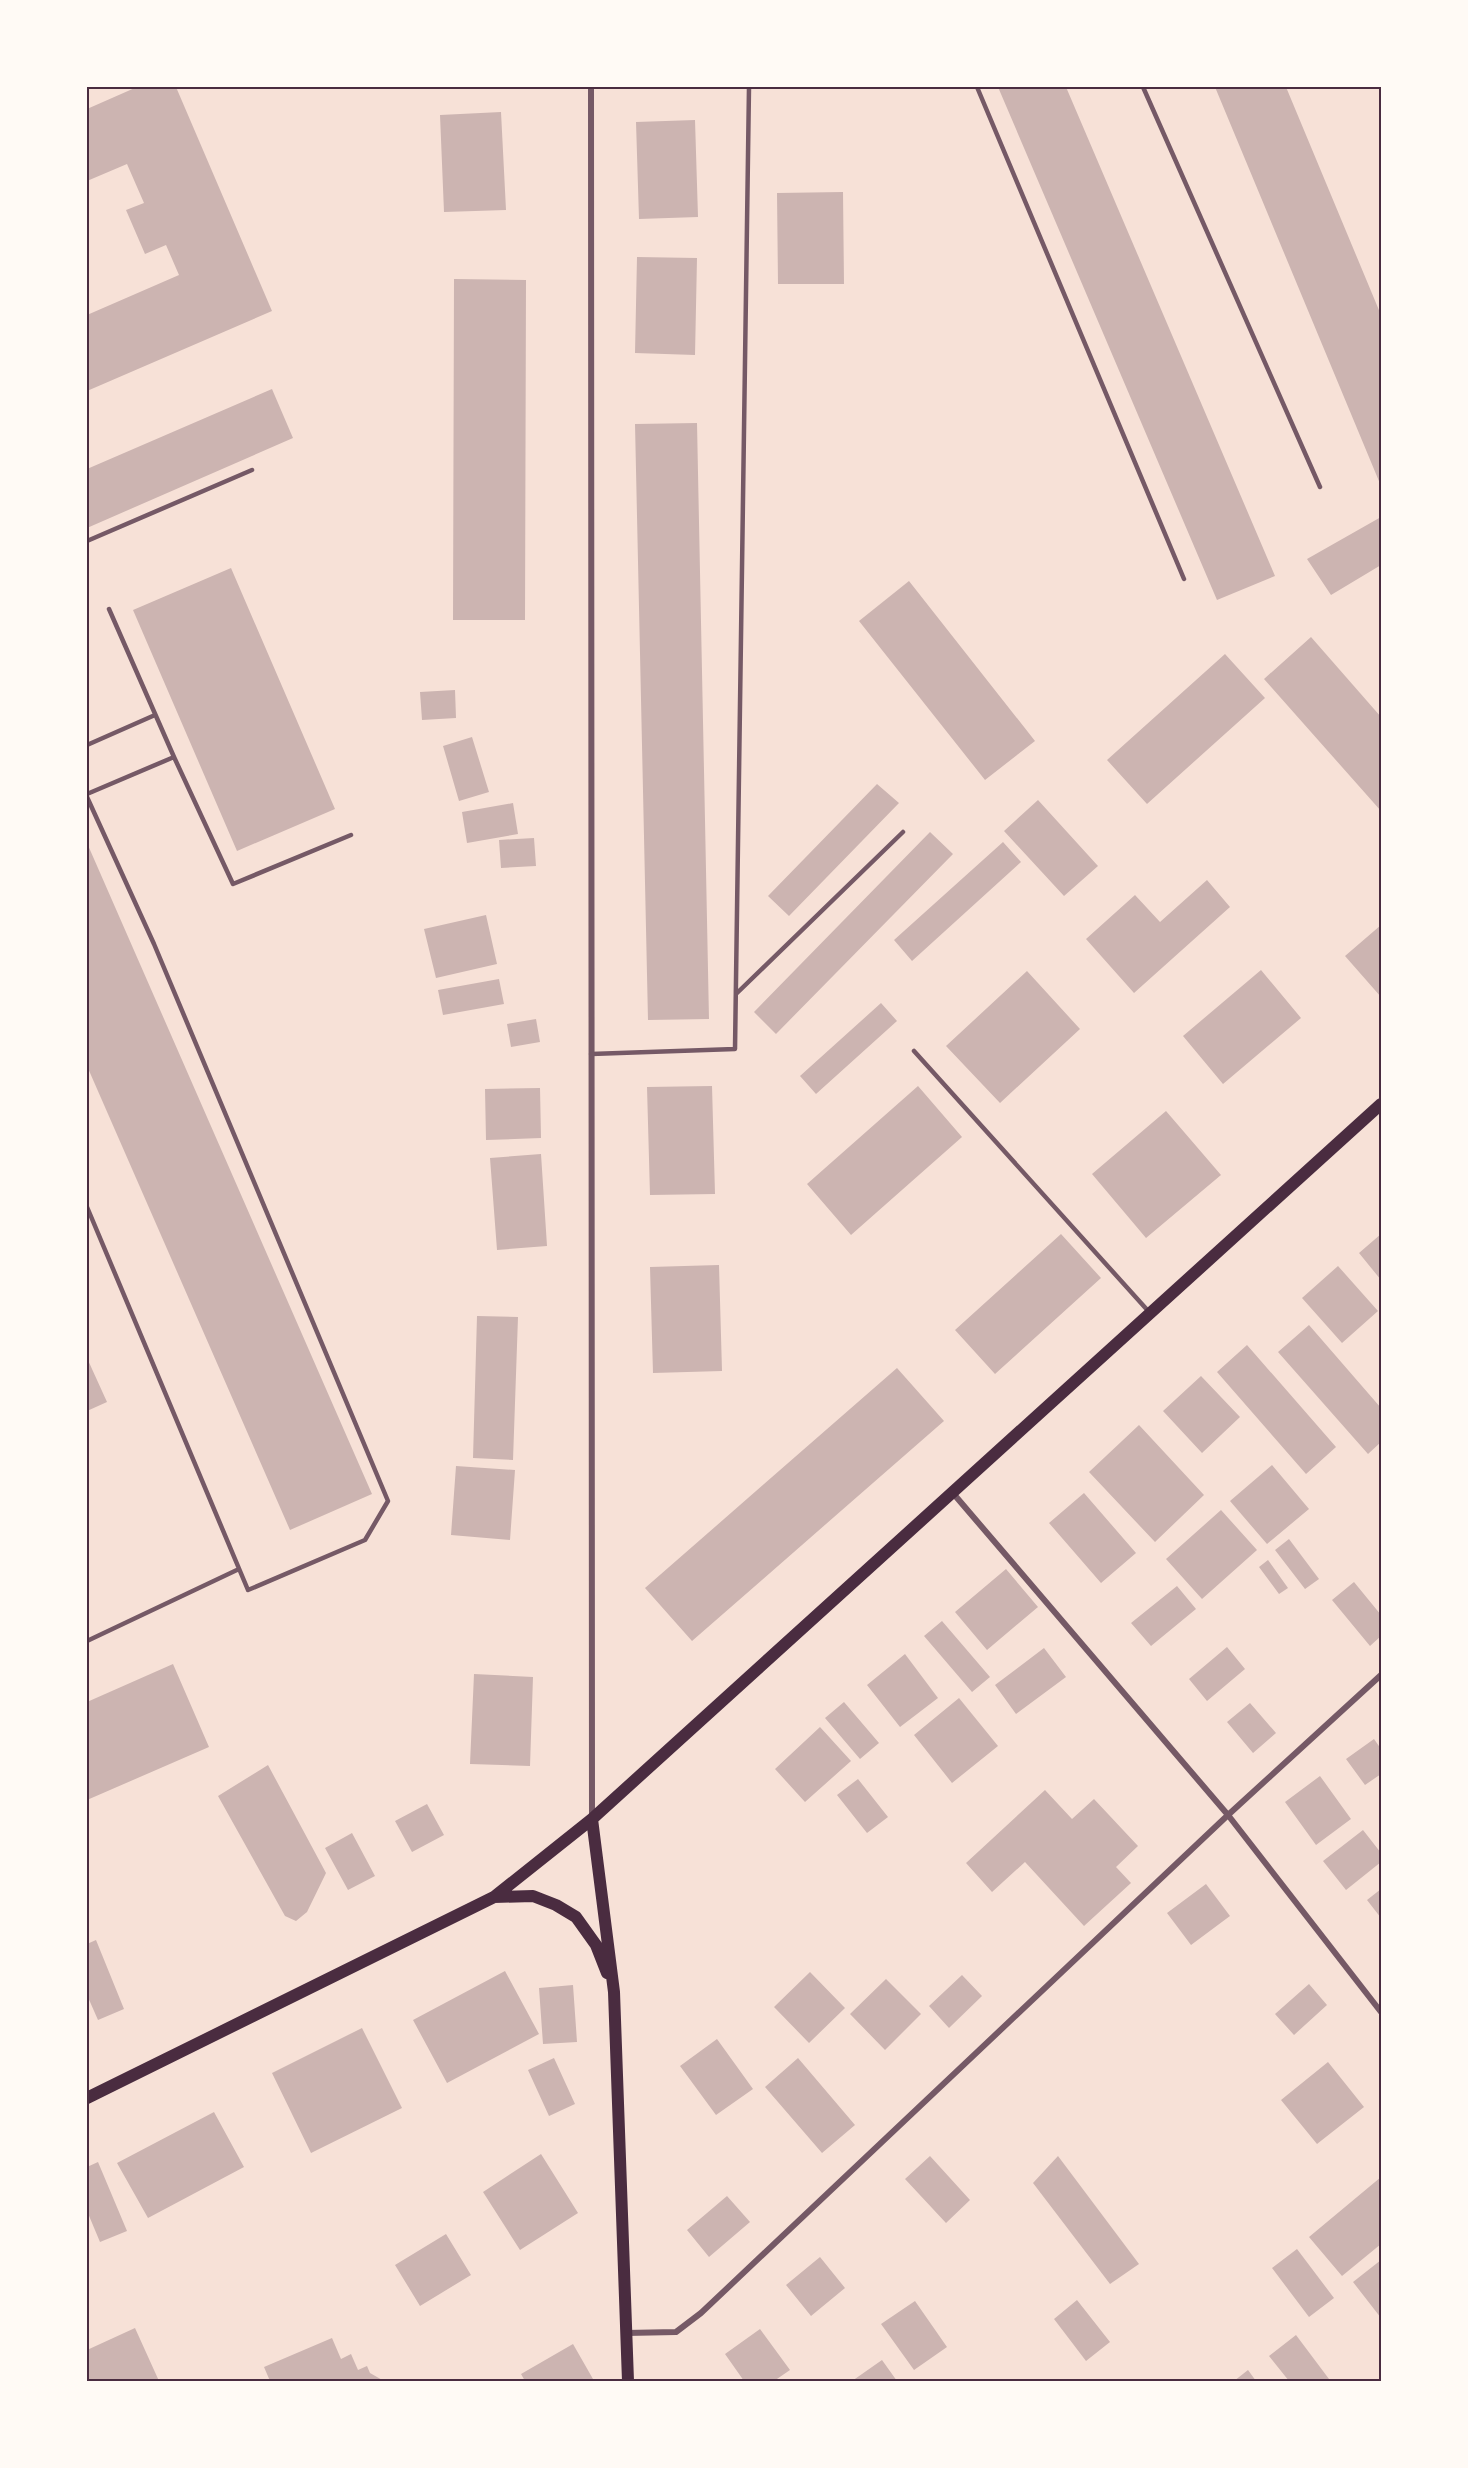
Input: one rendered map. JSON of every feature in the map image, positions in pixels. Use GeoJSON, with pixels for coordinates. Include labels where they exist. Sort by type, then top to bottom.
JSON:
{"type":"FeatureCollection","features":[{"type":"Feature","properties":{"kind":"main road"},"geometry":{"type":"LineString","coordinates":[[87,2098],[494,1897],[592,1819],[1150,1313],[1380,1108]]}},
{"type":"Feature","properties":{"kind":"main road"},"geometry":{"type":"LineString","coordinates":[[592,1819],[614,1992],[628,2381]]}},
{"type":"Feature","properties":{"kind":"main road"},"geometry":{"type":"LineString","coordinates":[[494,1897],[533,1896],[556,1905],[576,1917],[596,1945],[614,1992]]}},
{"type":"Feature","properties":{"kind":"street"},"geometry":{"type":"LineString","coordinates":[[591,87],[592,1819]]}},
{"type":"Feature","properties":{"kind":"street"},"geometry":{"type":"LineString","coordinates":[[952,1492],[1228,1815],[1381,2012]]}},
{"type":"Feature","properties":{"kind":"street"},"geometry":{"type":"LineString","coordinates":[[626,2333],[676,2332],[701,2313],[1228,1815],[1381,1675]]}},
{"type":"Feature","properties":{"kind":"lane"},"geometry":{"type":"LineString","coordinates":[[591,1054],[735,1049],[749,87]]}},
{"type":"Feature","properties":{"kind":"lane"},"geometry":{"type":"LineString","coordinates":[[977,87],[1184,579]]}},
{"type":"Feature","properties":{"kind":"lane"},"geometry":{"type":"LineString","coordinates":[[1143,87],[1320,487]]}},
{"type":"Feature","properties":{"kind":"lane"},"geometry":{"type":"LineString","coordinates":[[87,541],[252,470]]}},
{"type":"Feature","properties":{"kind":"lane"},"geometry":{"type":"LineString","coordinates":[[109,609],[233,884],[351,835]]}},
{"type":"Feature","properties":{"kind":"lane"},"geometry":{"type":"LineString","coordinates":[[87,745],[155,715]]}},
{"type":"Feature","properties":{"kind":"lane"},"geometry":{"type":"LineString","coordinates":[[87,1207],[248,1590],[365,1540],[388,1501],[158,955],[87,795],[174,757]]}},
{"type":"Feature","properties":{"kind":"lane"},"geometry":{"type":"LineString","coordinates":[[736,994],[903,832]]}},
{"type":"Feature","properties":{"kind":"lane"},"geometry":{"type":"LineString","coordinates":[[914,1051],[1150,1313]]}},
{"type":"Feature","properties":{"kind":"lane"},"geometry":{"type":"LineString","coordinates":[[87,1641],[239,1569]]}},
{"type":"Feature","properties":{"kind":"building"},"geometry":{"type":"Polygon","coordinates":[[[137,87],[176,87],[272,311],[87,391],[87,315],[179,275],[166,245],[145,254],[126,210],[144,203],[127,164],[87,181],[87,109],[137,87]]]}},
{"type":"Feature","properties":{"kind":"building"},"geometry":{"type":"Polygon","coordinates":[[[998,87],[1066,87],[1275,576],[1217,600],[998,87]]]}},
{"type":"Feature","properties":{"kind":"building"},"geometry":{"type":"Polygon","coordinates":[[[1215,87],[1286,87],[1381,315],[1381,486],[1215,87]]]}},
{"type":"Feature","properties":{"kind":"building"},"geometry":{"type":"Polygon","coordinates":[[[501,112],[506,210],[444,212],[440,115],[501,112]]]}},
{"type":"Feature","properties":{"kind":"building"},"geometry":{"type":"Polygon","coordinates":[[[695,120],[698,217],[639,219],[636,122],[695,120]]]}},
{"type":"Feature","properties":{"kind":"building"},"geometry":{"type":"Polygon","coordinates":[[[843,192],[844,284],[778,284],[777,193],[843,192]]]}},
{"type":"Feature","properties":{"kind":"building"},"geometry":{"type":"Polygon","coordinates":[[[637,257],[697,258],[695,355],[635,353],[637,257]]]}},
{"type":"Feature","properties":{"kind":"building"},"geometry":{"type":"Polygon","coordinates":[[[454,279],[526,280],[525,620],[453,620],[454,279]]]}},
{"type":"Feature","properties":{"kind":"building"},"geometry":{"type":"Polygon","coordinates":[[[272,389],[293,438],[87,528],[87,469],[272,389]]]}},
{"type":"Feature","properties":{"kind":"building"},"geometry":{"type":"Polygon","coordinates":[[[697,423],[709,1019],[648,1020],[635,424],[697,423]]]}},
{"type":"Feature","properties":{"kind":"building"},"geometry":{"type":"Polygon","coordinates":[[[1381,517],[1381,565],[1331,595],[1307,559],[1381,517]]]}},
{"type":"Feature","properties":{"kind":"building"},"geometry":{"type":"Polygon","coordinates":[[[231,568],[335,809],[237,851],[133,610],[231,568]]]}},
{"type":"Feature","properties":{"kind":"building"},"geometry":{"type":"Polygon","coordinates":[[[909,581],[1035,741],[985,780],[859,621],[909,581]]]}},
{"type":"Feature","properties":{"kind":"building"},"geometry":{"type":"Polygon","coordinates":[[[1311,637],[1381,717],[1381,811],[1264,679],[1311,637]]]}},
{"type":"Feature","properties":{"kind":"building"},"geometry":{"type":"Polygon","coordinates":[[[1225,654],[1265,698],[1147,804],[1107,760],[1225,654]]]}},
{"type":"Feature","properties":{"kind":"building"},"geometry":{"type":"Polygon","coordinates":[[[455,690],[456,718],[422,720],[420,692],[455,690]]]}},
{"type":"Feature","properties":{"kind":"building"},"geometry":{"type":"Polygon","coordinates":[[[472,737],[489,792],[459,801],[443,746],[472,737]]]}},
{"type":"Feature","properties":{"kind":"building"},"geometry":{"type":"Polygon","coordinates":[[[877,784],[899,803],[789,916],[768,896],[877,784]]]}},
{"type":"Feature","properties":{"kind":"building"},"geometry":{"type":"Polygon","coordinates":[[[1038,800],[1098,866],[1064,896],[1004,831],[1038,800]]]}},
{"type":"Feature","properties":{"kind":"building"},"geometry":{"type":"Polygon","coordinates":[[[513,803],[518,834],[467,843],[462,812],[513,803]]]}},
{"type":"Feature","properties":{"kind":"building"},"geometry":{"type":"Polygon","coordinates":[[[930,832],[953,854],[776,1034],[754,1012],[930,832]]]}},
{"type":"Feature","properties":{"kind":"building"},"geometry":{"type":"Polygon","coordinates":[[[534,838],[536,866],[501,868],[499,840],[534,838]]]}},
{"type":"Feature","properties":{"kind":"building"},"geometry":{"type":"Polygon","coordinates":[[[1003,842],[1021,862],[912,961],[894,940],[1003,842]]]}},
{"type":"Feature","properties":{"kind":"building"},"geometry":{"type":"Polygon","coordinates":[[[87,843],[372,1494],[290,1530],[87,1066],[87,843]]]}},
{"type":"Feature","properties":{"kind":"building"},"geometry":{"type":"Polygon","coordinates":[[[1207,880],[1230,907],[1134,993],[1086,939],[1135,895],[1160,922],[1207,880]]]}},
{"type":"Feature","properties":{"kind":"building"},"geometry":{"type":"Polygon","coordinates":[[[486,915],[497,964],[436,978],[424,929],[486,915]]]}},
{"type":"Feature","properties":{"kind":"building"},"geometry":{"type":"Polygon","coordinates":[[[1381,925],[1381,997],[1345,956],[1381,925]]]}},
{"type":"Feature","properties":{"kind":"building"},"geometry":{"type":"Polygon","coordinates":[[[1261,970],[1301,1018],[1223,1084],[1183,1036],[1261,970]]]}},
{"type":"Feature","properties":{"kind":"building"},"geometry":{"type":"Polygon","coordinates":[[[1027,971],[1080,1029],[1000,1103],[946,1046],[1027,971]]]}},
{"type":"Feature","properties":{"kind":"building"},"geometry":{"type":"Polygon","coordinates":[[[499,979],[504,1004],[443,1015],[438,990],[499,979]]]}},
{"type":"Feature","properties":{"kind":"building"},"geometry":{"type":"Polygon","coordinates":[[[881,1003],[897,1021],[816,1094],[800,1076],[881,1003]]]}},
{"type":"Feature","properties":{"kind":"building"},"geometry":{"type":"Polygon","coordinates":[[[536,1019],[540,1042],[511,1047],[507,1024],[536,1019]]]}},
{"type":"Feature","properties":{"kind":"building"},"geometry":{"type":"Polygon","coordinates":[[[712,1086],[715,1194],[650,1195],[647,1087],[712,1086]]]}},
{"type":"Feature","properties":{"kind":"building"},"geometry":{"type":"Polygon","coordinates":[[[918,1086],[962,1137],[851,1235],[807,1184],[918,1086]]]}},
{"type":"Feature","properties":{"kind":"building"},"geometry":{"type":"Polygon","coordinates":[[[540,1088],[541,1138],[486,1140],[485,1089],[540,1088]]]}},
{"type":"Feature","properties":{"kind":"building"},"geometry":{"type":"Polygon","coordinates":[[[1166,1111],[1221,1175],[1146,1238],[1092,1174],[1166,1111]]]}},
{"type":"Feature","properties":{"kind":"building"},"geometry":{"type":"Polygon","coordinates":[[[541,1154],[547,1246],[497,1250],[490,1158],[541,1154]]]}},
{"type":"Feature","properties":{"kind":"building"},"geometry":{"type":"Polygon","coordinates":[[[1061,1234],[1101,1278],[995,1374],[955,1330],[1061,1234]]]}},
{"type":"Feature","properties":{"kind":"building"},"geometry":{"type":"Polygon","coordinates":[[[1381,1234],[1381,1280],[1359,1253],[1381,1234]]]}},
{"type":"Feature","properties":{"kind":"building"},"geometry":{"type":"Polygon","coordinates":[[[719,1265],[722,1371],[653,1373],[650,1267],[719,1265]]]}},
{"type":"Feature","properties":{"kind":"building"},"geometry":{"type":"Polygon","coordinates":[[[1338,1266],[1378,1311],[1342,1343],[1302,1298],[1338,1266]]]}},
{"type":"Feature","properties":{"kind":"building"},"geometry":{"type":"Polygon","coordinates":[[[477,1316],[518,1317],[513,1460],[473,1458],[477,1316]]]}},
{"type":"Feature","properties":{"kind":"building"},"geometry":{"type":"Polygon","coordinates":[[[1309,1325],[1381,1408],[1381,1442],[1368,1454],[1278,1352],[1309,1325]]]}},
{"type":"Feature","properties":{"kind":"building"},"geometry":{"type":"Polygon","coordinates":[[[1247,1345],[1336,1447],[1306,1474],[1217,1372],[1247,1345]]]}},
{"type":"Feature","properties":{"kind":"building"},"geometry":{"type":"Polygon","coordinates":[[[87,1358],[107,1402],[87,1411],[87,1358]]]}},
{"type":"Feature","properties":{"kind":"building"},"geometry":{"type":"Polygon","coordinates":[[[897,1368],[944,1421],[692,1641],[645,1588],[897,1368]]]}},
{"type":"Feature","properties":{"kind":"building"},"geometry":{"type":"Polygon","coordinates":[[[1201,1376],[1240,1417],[1202,1453],[1163,1411],[1201,1376]]]}},
{"type":"Feature","properties":{"kind":"building"},"geometry":{"type":"Polygon","coordinates":[[[1139,1425],[1204,1495],[1155,1542],[1089,1472],[1139,1425]]]}},
{"type":"Feature","properties":{"kind":"building"},"geometry":{"type":"Polygon","coordinates":[[[1272,1465],[1309,1509],[1267,1544],[1230,1501],[1272,1465]]]}},
{"type":"Feature","properties":{"kind":"building"},"geometry":{"type":"Polygon","coordinates":[[[456,1466],[515,1470],[510,1540],[451,1535],[456,1466]]]}},
{"type":"Feature","properties":{"kind":"building"},"geometry":{"type":"Polygon","coordinates":[[[1084,1493],[1136,1553],[1101,1583],[1049,1523],[1084,1493]]]}},
{"type":"Feature","properties":{"kind":"building"},"geometry":{"type":"Polygon","coordinates":[[[1221,1510],[1257,1550],[1202,1599],[1166,1559],[1221,1510]]]}},
{"type":"Feature","properties":{"kind":"building"},"geometry":{"type":"Polygon","coordinates":[[[1289,1539],[1319,1579],[1305,1589],[1275,1550],[1289,1539]]]}},
{"type":"Feature","properties":{"kind":"building"},"geometry":{"type":"Polygon","coordinates":[[[1268,1560],[1288,1588],[1279,1594],[1259,1567],[1268,1560]]]}},
{"type":"Feature","properties":{"kind":"building"},"geometry":{"type":"Polygon","coordinates":[[[1006,1569],[1038,1607],[987,1650],[955,1612],[1006,1569]]]}},
{"type":"Feature","properties":{"kind":"building"},"geometry":{"type":"Polygon","coordinates":[[[1354,1582],[1381,1615],[1381,1636],[1370,1646],[1332,1600],[1354,1582]]]}},
{"type":"Feature","properties":{"kind":"building"},"geometry":{"type":"Polygon","coordinates":[[[1177,1586],[1196,1609],[1151,1646],[1131,1623],[1177,1586]]]}},
{"type":"Feature","properties":{"kind":"building"},"geometry":{"type":"Polygon","coordinates":[[[942,1621],[990,1677],[972,1692],[924,1636],[942,1621]]]}},
{"type":"Feature","properties":{"kind":"building"},"geometry":{"type":"Polygon","coordinates":[[[1227,1647],[1245,1669],[1207,1701],[1189,1679],[1227,1647]]]}},
{"type":"Feature","properties":{"kind":"building"},"geometry":{"type":"Polygon","coordinates":[[[1044,1648],[1066,1677],[1016,1714],[995,1685],[1044,1648]]]}},
{"type":"Feature","properties":{"kind":"building"},"geometry":{"type":"Polygon","coordinates":[[[905,1654],[938,1698],[900,1727],[867,1685],[905,1654]]]}},
{"type":"Feature","properties":{"kind":"building"},"geometry":{"type":"Polygon","coordinates":[[[173,1664],[209,1747],[87,1800],[87,1702],[173,1664]]]}},
{"type":"Feature","properties":{"kind":"building"},"geometry":{"type":"Polygon","coordinates":[[[474,1674],[533,1677],[530,1766],[470,1764],[474,1674]]]}},
{"type":"Feature","properties":{"kind":"building"},"geometry":{"type":"Polygon","coordinates":[[[959,1698],[998,1746],[952,1783],[914,1735],[959,1698]]]}},
{"type":"Feature","properties":{"kind":"building"},"geometry":{"type":"Polygon","coordinates":[[[844,1702],[879,1743],[860,1759],[825,1718],[844,1702]]]}},
{"type":"Feature","properties":{"kind":"building"},"geometry":{"type":"Polygon","coordinates":[[[1250,1703],[1276,1733],[1253,1753],[1227,1722],[1250,1703]]]}},
{"type":"Feature","properties":{"kind":"building"},"geometry":{"type":"Polygon","coordinates":[[[820,1727],[851,1761],[805,1802],[775,1769],[820,1727]]]}},
{"type":"Feature","properties":{"kind":"building"},"geometry":{"type":"Polygon","coordinates":[[[1374,1739],[1381,1749],[1381,1774],[1365,1785],[1346,1759],[1374,1739]]]}},
{"type":"Feature","properties":{"kind":"building"},"geometry":{"type":"Polygon","coordinates":[[[268,1765],[326,1873],[307,1912],[296,1921],[285,1916],[218,1796],[268,1765]]]}},
{"type":"Feature","properties":{"kind":"building"},"geometry":{"type":"Polygon","coordinates":[[[1320,1776],[1351,1819],[1316,1845],[1285,1802],[1320,1776]]]}},
{"type":"Feature","properties":{"kind":"building"},"geometry":{"type":"Polygon","coordinates":[[[858,1779],[888,1817],[867,1833],[837,1795],[858,1779]]]}},
{"type":"Feature","properties":{"kind":"building"},"geometry":{"type":"Polygon","coordinates":[[[1045,1790],[1072,1819],[1094,1799],[1138,1846],[1116,1867],[1131,1883],[1084,1926],[1025,1862],[992,1892],[966,1863],[1045,1790]]]}},
{"type":"Feature","properties":{"kind":"building"},"geometry":{"type":"Polygon","coordinates":[[[427,1804],[444,1835],[412,1852],[395,1821],[427,1804]]]}},
{"type":"Feature","properties":{"kind":"building"},"geometry":{"type":"Polygon","coordinates":[[[1363,1830],[1381,1853],[1381,1862],[1346,1890],[1323,1861],[1363,1830]]]}},
{"type":"Feature","properties":{"kind":"building"},"geometry":{"type":"Polygon","coordinates":[[[352,1833],[375,1876],[348,1890],[325,1848],[352,1833]]]}},
{"type":"Feature","properties":{"kind":"building"},"geometry":{"type":"Polygon","coordinates":[[[1206,1884],[1230,1916],[1191,1945],[1167,1913],[1206,1884]]]}},
{"type":"Feature","properties":{"kind":"building"},"geometry":{"type":"Polygon","coordinates":[[[1381,1889],[1381,1918],[1367,1900],[1381,1889]]]}},
{"type":"Feature","properties":{"kind":"building"},"geometry":{"type":"Polygon","coordinates":[[[96,1940],[124,2009],[98,2020],[87,1995],[87,1944],[96,1940]]]}},
{"type":"Feature","properties":{"kind":"building"},"geometry":{"type":"Polygon","coordinates":[[[505,1971],[539,2034],[447,2083],[413,2020],[505,1971]]]}},
{"type":"Feature","properties":{"kind":"building"},"geometry":{"type":"Polygon","coordinates":[[[810,1972],[845,2008],[809,2043],[774,2007],[810,1972]]]}},
{"type":"Feature","properties":{"kind":"building"},"geometry":{"type":"Polygon","coordinates":[[[962,1975],[982,1996],[949,2028],[929,2006],[962,1975]]]}},
{"type":"Feature","properties":{"kind":"building"},"geometry":{"type":"Polygon","coordinates":[[[886,1979],[921,2014],[885,2050],[850,2014],[886,1979]]]}},
{"type":"Feature","properties":{"kind":"building"},"geometry":{"type":"Polygon","coordinates":[[[1309,1984],[1327,2005],[1294,2035],[1275,2014],[1309,1984]]]}},
{"type":"Feature","properties":{"kind":"building"},"geometry":{"type":"Polygon","coordinates":[[[573,1985],[577,2042],[543,2044],[539,1988],[573,1985]]]}},
{"type":"Feature","properties":{"kind":"building"},"geometry":{"type":"Polygon","coordinates":[[[362,2028],[402,2108],[311,2153],[272,2073],[362,2028]]]}},
{"type":"Feature","properties":{"kind":"building"},"geometry":{"type":"Polygon","coordinates":[[[717,2039],[753,2089],[716,2115],[680,2066],[717,2039]]]}},
{"type":"Feature","properties":{"kind":"building"},"geometry":{"type":"Polygon","coordinates":[[[554,2058],[575,2104],[549,2116],[528,2070],[554,2058]]]}},
{"type":"Feature","properties":{"kind":"building"},"geometry":{"type":"Polygon","coordinates":[[[798,2058],[855,2125],[822,2153],[765,2087],[798,2058]]]}},
{"type":"Feature","properties":{"kind":"building"},"geometry":{"type":"Polygon","coordinates":[[[1328,2062],[1364,2107],[1317,2144],[1281,2100],[1328,2062]]]}},
{"type":"Feature","properties":{"kind":"building"},"geometry":{"type":"Polygon","coordinates":[[[214,2112],[244,2167],[148,2218],[117,2163],[214,2112]]]}},
{"type":"Feature","properties":{"kind":"building"},"geometry":{"type":"Polygon","coordinates":[[[541,2154],[578,2213],[520,2250],[483,2192],[541,2154]]]}},
{"type":"Feature","properties":{"kind":"building"},"geometry":{"type":"Polygon","coordinates":[[[930,2156],[970,2200],[946,2223],[905,2179],[930,2156]]]}},
{"type":"Feature","properties":{"kind":"building"},"geometry":{"type":"Polygon","coordinates":[[[1058,2156],[1139,2264],[1110,2284],[1033,2183],[1058,2156]]]}},
{"type":"Feature","properties":{"kind":"building"},"geometry":{"type":"Polygon","coordinates":[[[98,2162],[127,2231],[100,2242],[87,2211],[87,2167],[98,2162]]]}},
{"type":"Feature","properties":{"kind":"building"},"geometry":{"type":"Polygon","coordinates":[[[1381,2177],[1381,2244],[1342,2276],[1309,2237],[1381,2177]]]}},
{"type":"Feature","properties":{"kind":"building"},"geometry":{"type":"Polygon","coordinates":[[[727,2196],[750,2222],[709,2257],[687,2230],[727,2196]]]}},
{"type":"Feature","properties":{"kind":"building"},"geometry":{"type":"Polygon","coordinates":[[[446,2234],[471,2275],[420,2306],[395,2265],[446,2234]]]}},
{"type":"Feature","properties":{"kind":"building"},"geometry":{"type":"Polygon","coordinates":[[[1297,2249],[1334,2298],[1309,2317],[1272,2268],[1297,2249]]]}},
{"type":"Feature","properties":{"kind":"building"},"geometry":{"type":"Polygon","coordinates":[[[820,2257],[845,2288],[811,2316],[786,2285],[820,2257]]]}},
{"type":"Feature","properties":{"kind":"building"},"geometry":{"type":"Polygon","coordinates":[[[1381,2260],[1381,2318],[1353,2282],[1381,2260]]]}},
{"type":"Feature","properties":{"kind":"building"},"geometry":{"type":"Polygon","coordinates":[[[1077,2300],[1110,2342],[1086,2361],[1054,2319],[1077,2300]]]}},
{"type":"Feature","properties":{"kind":"building"},"geometry":{"type":"Polygon","coordinates":[[[915,2301],[947,2347],[914,2370],[881,2324],[915,2301]]]}},
{"type":"Feature","properties":{"kind":"building"},"geometry":{"type":"Polygon","coordinates":[[[135,2328],[159,2381],[87,2381],[87,2350],[135,2328]]]}},
{"type":"Feature","properties":{"kind":"building"},"geometry":{"type":"Polygon","coordinates":[[[760,2329],[790,2370],[774,2381],[744,2381],[725,2354],[760,2329]]]}},
{"type":"Feature","properties":{"kind":"building"},"geometry":{"type":"Polygon","coordinates":[[[1296,2335],[1329,2379],[1326,2381],[1289,2381],[1269,2356],[1296,2335]]]}},
{"type":"Feature","properties":{"kind":"building"},"geometry":{"type":"Polygon","coordinates":[[[332,2338],[341,2359],[351,2354],[358,2370],[367,2366],[370,2373],[384,2381],[270,2381],[264,2367],[332,2338]]]}},
{"type":"Feature","properties":{"kind":"building"},"geometry":{"type":"Polygon","coordinates":[[[573,2344],[593,2379],[590,2381],[525,2381],[521,2374],[573,2344]]]}},
{"type":"Feature","properties":{"kind":"building"},"geometry":{"type":"Polygon","coordinates":[[[882,2360],[897,2381],[852,2381],[882,2360]]]}},
{"type":"Feature","properties":{"kind":"building"},"geometry":{"type":"Polygon","coordinates":[[[1248,2370],[1256,2381],[1234,2381],[1248,2370]]]}}]}
